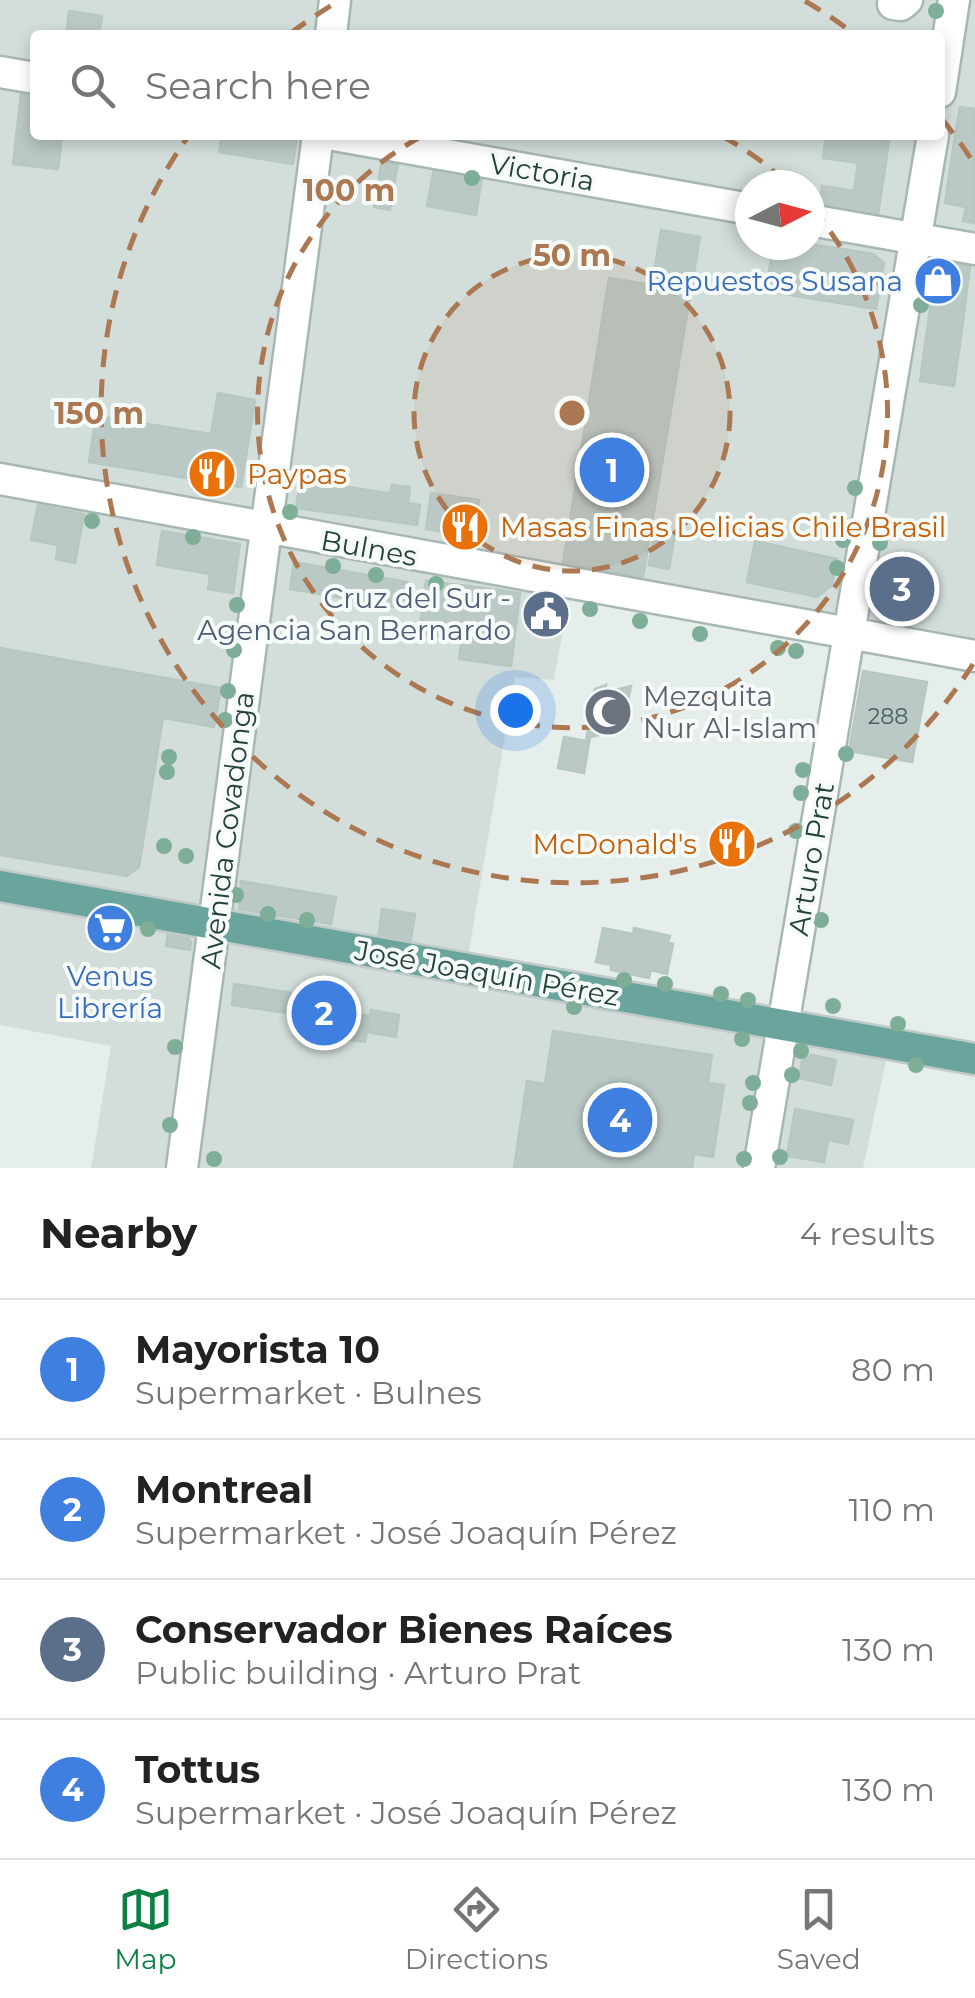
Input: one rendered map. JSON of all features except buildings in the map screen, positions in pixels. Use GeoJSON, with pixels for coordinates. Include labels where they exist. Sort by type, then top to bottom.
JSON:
{"type":"FeatureCollection","features":[{"type":"Feature","properties":{"kind":"main road","name":"José Joaquín Pérez"},"geometry":{"type":"LineString","coordinates":[[0,886],[975,1059]]}},
{"type":"Feature","properties":{"kind":"street"},"geometry":{"type":"LineString","coordinates":[[332,30],[336,0]]}},
{"type":"Feature","properties":{"kind":"street"},"geometry":{"type":"LineString","coordinates":[[952,77],[954,0]]}},
{"type":"Feature","properties":{"kind":"street"},"geometry":{"type":"LineString","coordinates":[[0,72],[30,77]]}},
{"type":"Feature","properties":{"kind":"street","name":"Avenida Covadonga"},"geometry":{"type":"LineString","coordinates":[[182,1168],[317,140]]}},
{"type":"Feature","properties":{"kind":"street","name":"Victoria"},"geometry":{"type":"LineString","coordinates":[[362,140],[735,206]]}},
{"type":"Feature","properties":{"kind":"street","name":"Arturo Prat"},"geometry":{"type":"LineString","coordinates":[[759,1168],[932,140]]}},
{"type":"Feature","properties":{"kind":"street"},"geometry":{"type":"LineString","coordinates":[[825,223],[975,250]]}},
{"type":"Feature","properties":{"kind":"street","name":"Bulnes"},"geometry":{"type":"LineString","coordinates":[[0,480],[975,656]]}},
{"type":"Feature","properties":{"kind":"shaded area"},"geometry":{"type":"Polygon","coordinates":[[[0,0],[975,0],[975,645],[573,575],[554,680],[515,677],[464,981],[887,1056],[863,1168],[91,1168],[111,1046],[0,1025],[0,0]]]}},
{"type":"Feature","properties":{"kind":"place","name":"Repuestos Susana"},"geometry":{"type":"Point","coordinates":[938,281]}},
{"type":"Feature","properties":{"kind":"place","name":"Mayorista 10"},"geometry":{"type":"Point","coordinates":[612,470]}},
{"type":"Feature","properties":{"kind":"place","name":"Paypas"},"geometry":{"type":"Point","coordinates":[212,474]}},
{"type":"Feature","properties":{"kind":"place","name":"Masas Finas Delicias Chile Brasil"},"geometry":{"type":"Point","coordinates":[465,527]}},
{"type":"Feature","properties":{"kind":"place","name":"Conservador Bienes Raíces"},"geometry":{"type":"Point","coordinates":[902,589]}},
{"type":"Feature","properties":{"kind":"place","name":"Cruz del Sur - Agencia San Bernardo"},"geometry":{"type":"Point","coordinates":[546,614]}},
{"type":"Feature","properties":{"kind":"place","name":"Mezquita Nur Al-Islam"},"geometry":{"type":"Point","coordinates":[608,712]}},
{"type":"Feature","properties":{"kind":"place","name":"McDonald's"},"geometry":{"type":"Point","coordinates":[732,844]}},
{"type":"Feature","properties":{"kind":"place","name":"Venus Librería"},"geometry":{"type":"Point","coordinates":[110,928]}},
{"type":"Feature","properties":{"kind":"place","name":"Montreal"},"geometry":{"type":"Point","coordinates":[324,1013]}},
{"type":"Feature","properties":{"kind":"place","name":"Tottus"},"geometry":{"type":"Point","coordinates":[620,1120]}}]}
